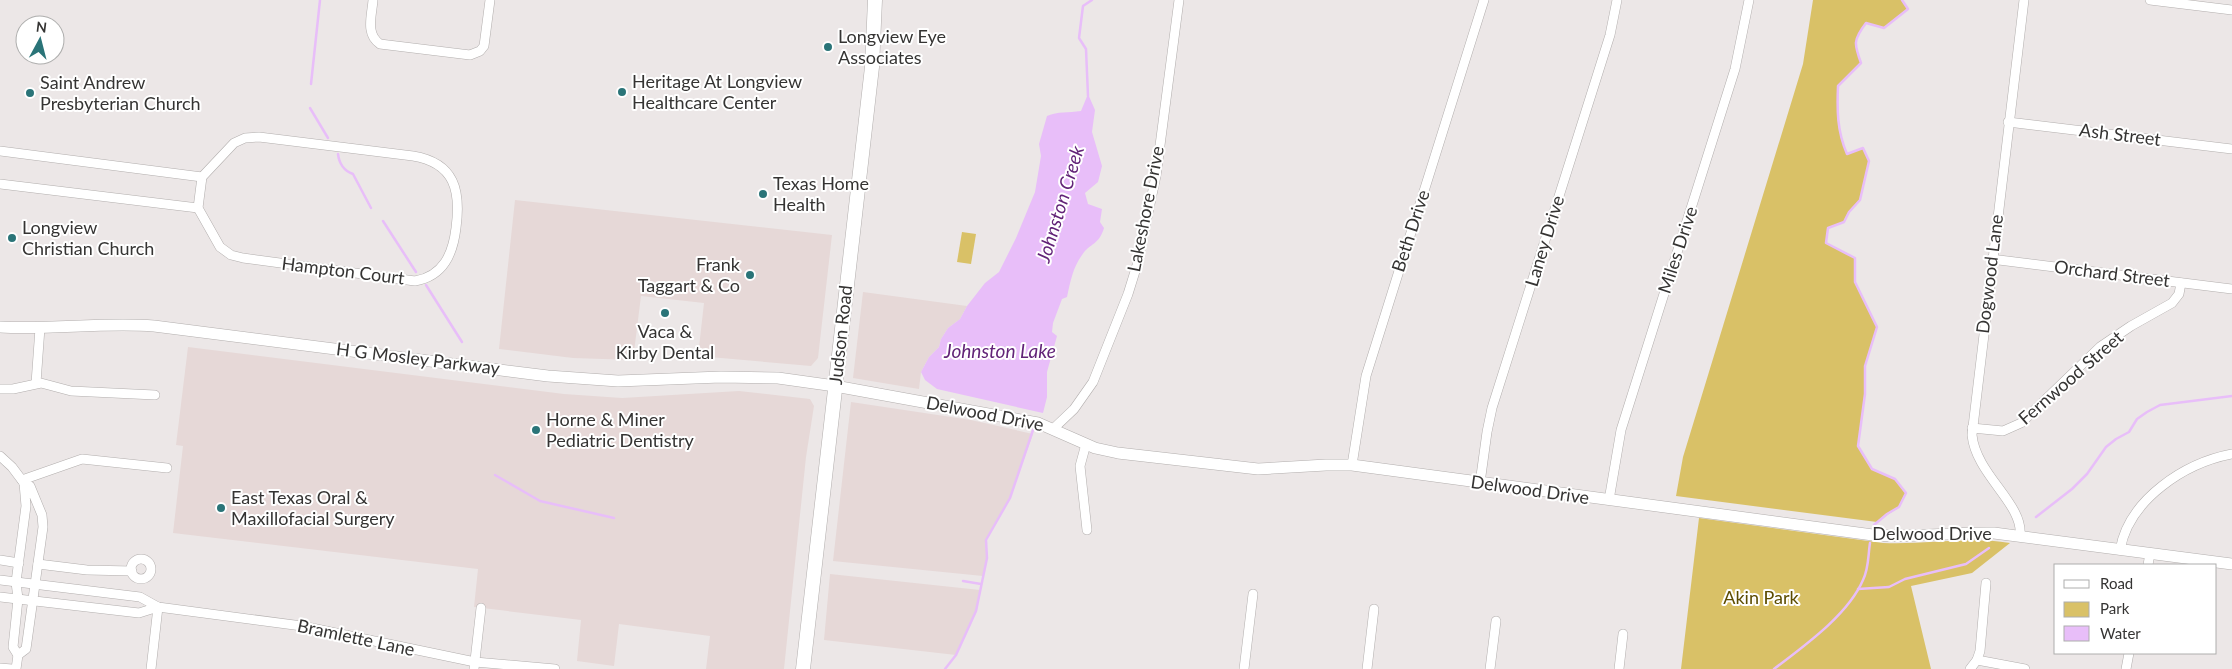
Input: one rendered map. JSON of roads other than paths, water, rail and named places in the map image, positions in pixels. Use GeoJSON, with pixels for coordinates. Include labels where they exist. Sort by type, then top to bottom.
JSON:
{"type":"FeatureCollection","features":[{"type":"Feature","properties":{"kind":"main road","name":"Judson Road"},"geometry":{"type":"LineString","coordinates":[[803,669],[872,68],[875,0]]}},
{"type":"Feature","properties":{"kind":"street"},"geometry":{"type":"LineString","coordinates":[[373,0],[371,30],[373,38],[380,44],[470,55],[480,51],[484,46],[490,0]]}},
{"type":"Feature","properties":{"kind":"street","name":"Lakeshore Drive"},"geometry":{"type":"LineString","coordinates":[[1054,428],[1074,410],[1093,382],[1128,294],[1137,264],[1156,176],[1179,0]]}},
{"type":"Feature","properties":{"kind":"street","name":"Beth Drive"},"geometry":{"type":"LineString","coordinates":[[1352,466],[1366,376],[1484,0]]}},
{"type":"Feature","properties":{"kind":"street","name":"Laney Drive"},"geometry":{"type":"LineString","coordinates":[[1480,483],[1492,408],[1610,35],[1617,0]]}},
{"type":"Feature","properties":{"kind":"street","name":"Miles Drive"},"geometry":{"type":"LineString","coordinates":[[1609,500],[1621,430],[1735,69],[1749,0]]}},
{"type":"Feature","properties":{"kind":"street","name":"Dogwood Lane"},"geometry":{"type":"LineString","coordinates":[[2020,536],[2020,527],[2016,515],[1986,473],[1977,456],[1972,438],[1972,428],[1991,259],[2024,0]]}},
{"type":"Feature","properties":{"kind":"street"},"geometry":{"type":"LineString","coordinates":[[2150,0],[2232,10]]}},
{"type":"Feature","properties":{"kind":"street","name":"Ash Street"},"geometry":{"type":"LineString","coordinates":[[2008,122],[2232,149]]}},
{"type":"Feature","properties":{"kind":"street","name":"Hampton Court"},"geometry":{"type":"LineString","coordinates":[[198,208],[218,245],[235,256],[415,281],[434,274],[446,262],[453,247],[457,220],[458,197],[449,175],[434,162],[413,156],[249,138],[234,143],[202,177]]}},
{"type":"Feature","properties":{"kind":"street"},"geometry":{"type":"LineString","coordinates":[[0,151],[202,177],[198,208],[0,184]]}},
{"type":"Feature","properties":{"kind":"street","name":"Orchard Street"},"geometry":{"type":"LineString","coordinates":[[1991,259],[2232,289]]}},
{"type":"Feature","properties":{"kind":"street","name":"Fernwood Street"},"geometry":{"type":"LineString","coordinates":[[1972,428],[2003,431],[2021,424],[2100,347],[2125,329],[2175,300],[2179,294],[2181,283]]}},
{"type":"Feature","properties":{"kind":"street","name":"H G Mosley Parkway"},"geometry":{"type":"LineString","coordinates":[[0,327],[40,328],[123,324],[154,326],[594,380],[648,381],[749,377],[836,386]]}},
{"type":"Feature","properties":{"kind":"street"},"geometry":{"type":"LineString","coordinates":[[36,383],[40,328]]}},
{"type":"Feature","properties":{"kind":"street"},"geometry":{"type":"LineString","coordinates":[[0,389],[12,389],[36,383],[72,391],[155,395]]}},
{"type":"Feature","properties":{"kind":"street","name":"Delwood Drive"},"geometry":{"type":"LineString","coordinates":[[836,386],[1038,422],[1086,444],[1118,453],[1268,469],[1326,465],[1352,466],[1879,535],[1910,536],[1976,532],[2120,550],[2149,559],[2232,564]]}},
{"type":"Feature","properties":{"kind":"street"},"geometry":{"type":"LineString","coordinates":[[1086,444],[1080,466],[1087,530]]}},
{"type":"Feature","properties":{"kind":"street"},"geometry":{"type":"LineString","coordinates":[[2120,550],[2124,534],[2130,522],[2162,487],[2194,466],[2232,454]]}},
{"type":"Feature","properties":{"kind":"street"},"geometry":{"type":"LineString","coordinates":[[0,456],[30,486],[42,521],[36,584],[26,649],[18,655]]}},
{"type":"Feature","properties":{"kind":"street"},"geometry":{"type":"LineString","coordinates":[[23,481],[82,459],[167,468]]}},
{"type":"Feature","properties":{"kind":"street"},"geometry":{"type":"LineString","coordinates":[[16,669],[18,655],[13,647],[18,599],[16,582],[26,506],[23,481]]}},
{"type":"Feature","properties":{"kind":"street"},"geometry":{"type":"LineString","coordinates":[[0,560],[19,562]]}},
{"type":"Feature","properties":{"kind":"street"},"geometry":{"type":"LineString","coordinates":[[38,564],[87,570],[132,571]]}},
{"type":"Feature","properties":{"kind":"street","name":"Bramlette Lane"},"geometry":{"type":"LineString","coordinates":[[0,580],[140,597],[158,607],[302,626],[474,666],[555,669]]}},
{"type":"Feature","properties":{"kind":"street"},"geometry":{"type":"LineString","coordinates":[[1970,669],[1977,660],[1981,646],[1986,583]]}},
{"type":"Feature","properties":{"kind":"street"},"geometry":{"type":"LineString","coordinates":[[1244,669],[1253,594]]}},
{"type":"Feature","properties":{"kind":"street","name":"Bramlette Lane"},"geometry":{"type":"LineString","coordinates":[[0,597],[139,613],[158,607]]}},
{"type":"Feature","properties":{"kind":"street"},"geometry":{"type":"LineString","coordinates":[[151,669],[158,607]]}},
{"type":"Feature","properties":{"kind":"street"},"geometry":{"type":"LineString","coordinates":[[474,666],[481,608]]}},
{"type":"Feature","properties":{"kind":"street"},"geometry":{"type":"LineString","coordinates":[[1367,669],[1374,609]]}},
{"type":"Feature","properties":{"kind":"street"},"geometry":{"type":"LineString","coordinates":[[1490,669],[1496,621]]}},
{"type":"Feature","properties":{"kind":"street"},"geometry":{"type":"LineString","coordinates":[[1620,669],[1623,634]]}},
{"type":"Feature","properties":{"kind":"street"},"geometry":{"type":"LineString","coordinates":[[2126,669],[2129,654]]}},
{"type":"Feature","properties":{"kind":"street"},"geometry":{"type":"LineString","coordinates":[[1977,660],[2025,669]]}},
{"type":"Feature","properties":{"kind":"street"},"geometry":{"type":"LineString","coordinates":[[0,668],[12,669]]}},
{"type":"Feature","properties":{"kind":"water","name":"Johnston Lake"},"geometry":{"type":"Polygon","coordinates":[[[1088,94],[1095,110],[1092,132],[1102,166],[1098,182],[1085,193],[1088,204],[1102,209],[1100,222],[1104,228],[1100,238],[1085,251],[1076,265],[1067,297],[1062,299],[1053,323],[1052,332],[1057,336],[1047,372],[1047,397],[1043,413],[937,389],[925,380],[921,372],[929,357],[939,347],[941,339],[948,328],[960,319],[967,306],[985,283],[999,272],[1016,238],[1035,192],[1041,156],[1039,144],[1047,116],[1081,111],[1088,94]]]}},
{"type":"Feature","properties":{"kind":"waterway"},"geometry":{"type":"LineString","coordinates":[[311,84],[320,0]]}},
{"type":"Feature","properties":{"kind":"waterway","name":"Johnston Creek"},"geometry":{"type":"LineString","coordinates":[[1088,96],[1086,49],[1079,38],[1083,6],[1092,0]]}},
{"type":"Feature","properties":{"kind":"waterway"},"geometry":{"type":"LineString","coordinates":[[1874,525],[1899,507],[1906,493],[1895,479],[1872,469],[1858,446],[1865,394],[1865,366],[1877,327],[1855,282],[1855,258],[1826,243],[1828,228],[1844,222],[1849,212],[1860,200],[1869,161],[1863,148],[1847,154],[1838,120],[1838,86],[1861,63],[1856,42],[1866,23],[1884,28],[1908,9],[1902,0]]}},
{"type":"Feature","properties":{"kind":"waterway"},"geometry":{"type":"LineString","coordinates":[[310,108],[328,138]]}},
{"type":"Feature","properties":{"kind":"waterway"},"geometry":{"type":"LineString","coordinates":[[338,154],[345,169],[353,174],[371,208]]}},
{"type":"Feature","properties":{"kind":"waterway"},"geometry":{"type":"LineString","coordinates":[[383,221],[416,272]]}},
{"type":"Feature","properties":{"kind":"waterway"},"geometry":{"type":"LineString","coordinates":[[426,285],[462,342]]}},
{"type":"Feature","properties":{"kind":"waterway"},"geometry":{"type":"LineString","coordinates":[[2036,517],[2072,489],[2087,474],[2106,447],[2129,432],[2137,419],[2147,412],[2160,405],[2232,396]]}},
{"type":"Feature","properties":{"kind":"waterway","name":"Johnston Creek"},"geometry":{"type":"LineString","coordinates":[[945,669],[956,655],[976,611],[987,558],[986,540],[1010,498],[1033,430]]}},
{"type":"Feature","properties":{"kind":"waterway"},"geometry":{"type":"LineString","coordinates":[[495,475],[540,501],[614,518]]}},
{"type":"Feature","properties":{"kind":"waterway"},"geometry":{"type":"LineString","coordinates":[[1774,669],[1824,629],[1847,605],[1856,593],[1865,575],[1870,543]]}},
{"type":"Feature","properties":{"kind":"waterway"},"geometry":{"type":"LineString","coordinates":[[1858,589],[1889,587],[1905,579],[1966,564],[1989,548]]}},
{"type":"Feature","properties":{"kind":"waterway"},"geometry":{"type":"LineString","coordinates":[[963,581],[981,584]]}},
{"type":"Feature","properties":{"kind":"place","name":"Longview Eye Associates"},"geometry":{"type":"Point","coordinates":[828,47]}},
{"type":"Feature","properties":{"kind":"place","name":"Heritage At Longview Healthcare Center"},"geometry":{"type":"Point","coordinates":[622,92]}},
{"type":"Feature","properties":{"kind":"place","name":"Saint Andrew Presbyterian Church"},"geometry":{"type":"Point","coordinates":[30,93]}},
{"type":"Feature","properties":{"kind":"place","name":"Texas Home Health"},"geometry":{"type":"Point","coordinates":[763,194]}},
{"type":"Feature","properties":{"kind":"place","name":"Longview Christian Church"},"geometry":{"type":"Point","coordinates":[12,238]}},
{"type":"Feature","properties":{"kind":"place","name":"Frank Taggart & Co"},"geometry":{"type":"Point","coordinates":[750,275]}},
{"type":"Feature","properties":{"kind":"place","name":"Vaca & Kirby Dental"},"geometry":{"type":"Point","coordinates":[665,313]}},
{"type":"Feature","properties":{"kind":"place","name":"Horne & Miner Pediatric Dentistry"},"geometry":{"type":"Point","coordinates":[536,430]}},
{"type":"Feature","properties":{"kind":"place","name":"East Texas Oral & Maxillofacial Surgery"},"geometry":{"type":"Point","coordinates":[221,508]}},
{"type":"Feature","properties":{"kind":"park label","name":"Akin Park"},"geometry":{"type":"Point","coordinates":[1761,598]}}]}
